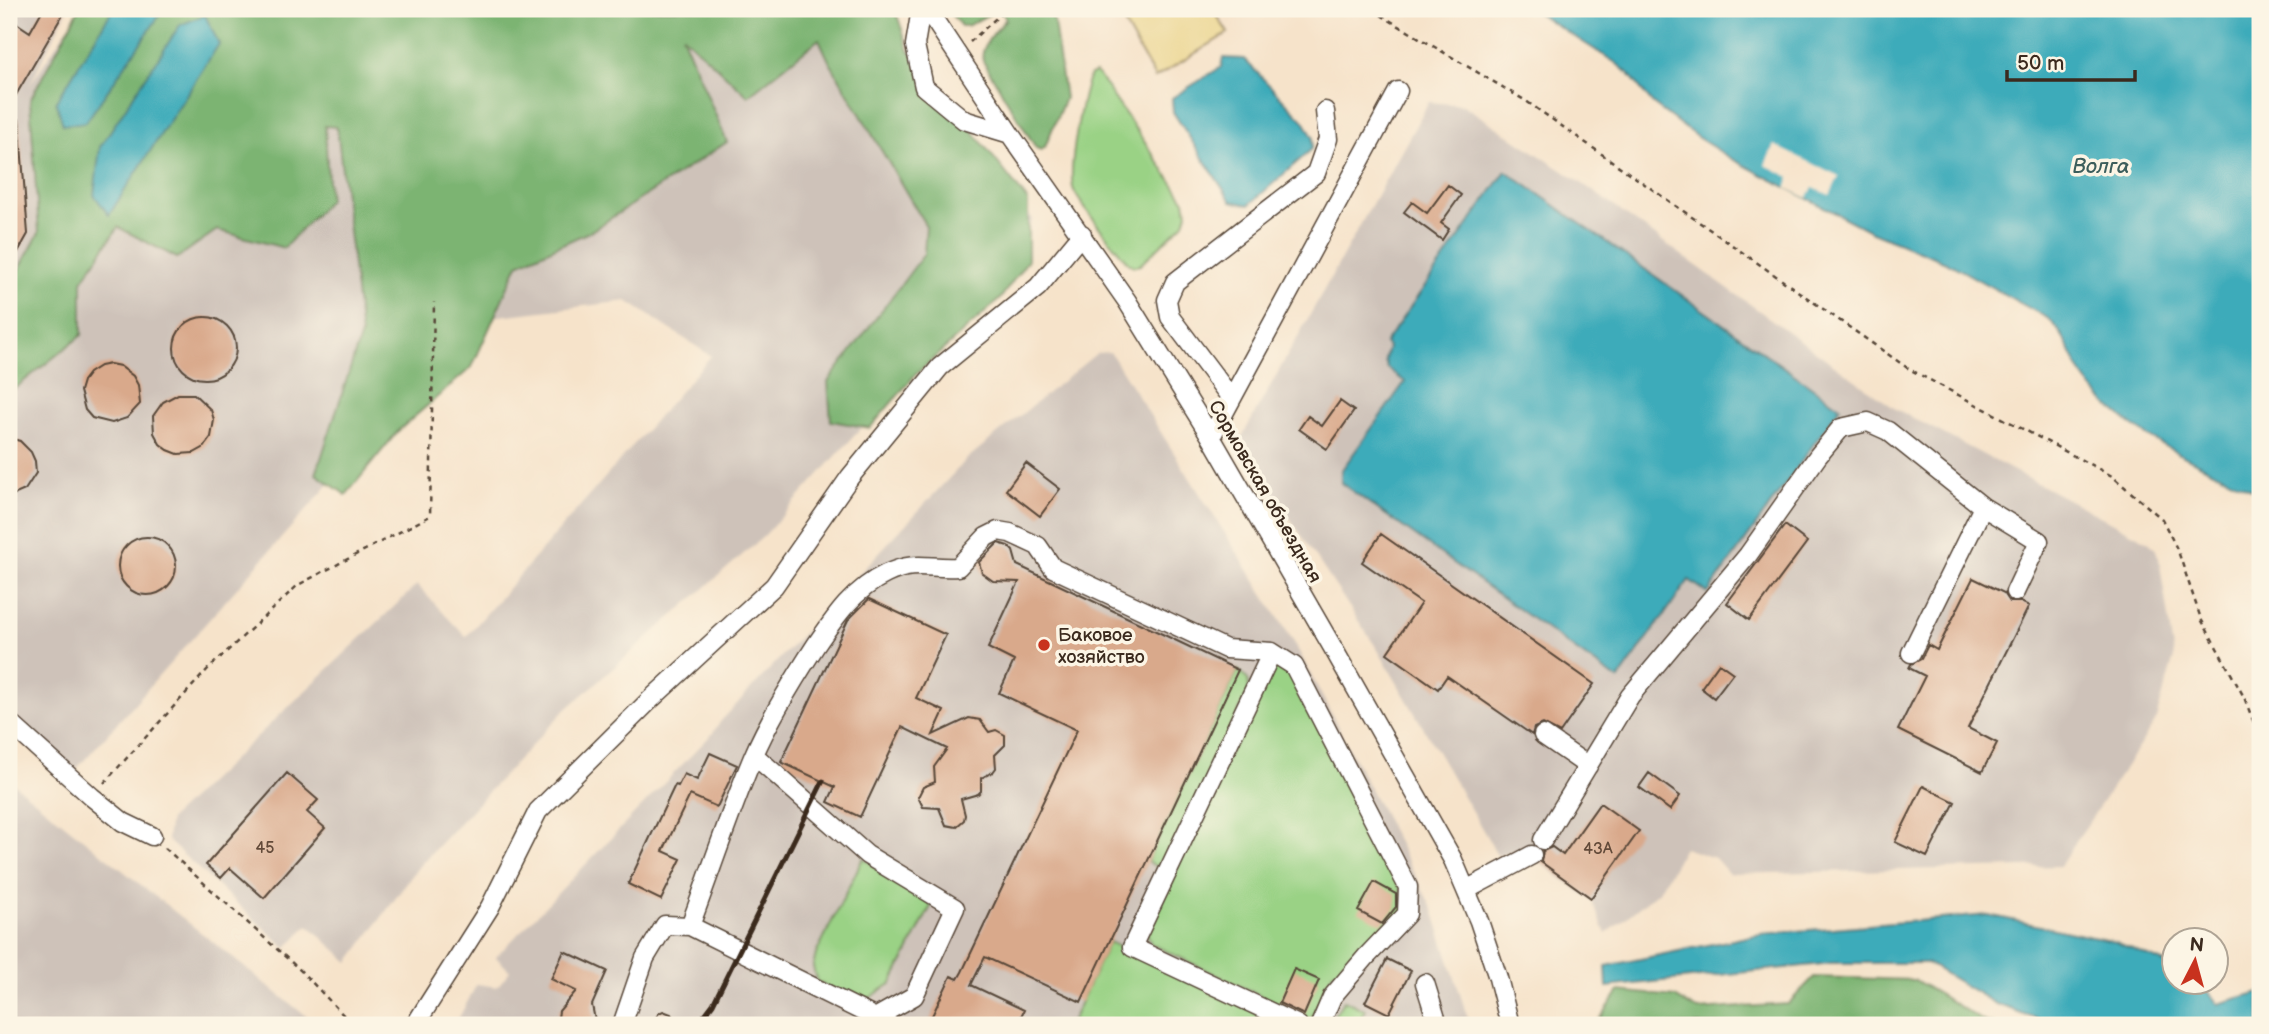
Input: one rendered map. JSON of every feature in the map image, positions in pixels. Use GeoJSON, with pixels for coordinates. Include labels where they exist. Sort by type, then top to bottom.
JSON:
{"type":"FeatureCollection","features":[{"type":"Feature","properties":{"kind":"street"},"geometry":{"type":"LineString","coordinates":[[921,9],[915,45],[924,87],[964,120],[1010,134]]}},
{"type":"Feature","properties":{"kind":"street","name":"Сормовская объездная"},"geometry":{"type":"LineString","coordinates":[[927,9],[1010,134],[1127,301],[1211,437],[1339,659],[1452,860],[1490,956],[1510,1025]]}},
{"type":"Feature","properties":{"kind":"street"},"geometry":{"type":"LineString","coordinates":[[1211,437],[1398,91]]}},
{"type":"Feature","properties":{"kind":"street"},"geometry":{"type":"LineString","coordinates":[[1231,398],[1170,317],[1167,300],[1175,282],[1317,173],[1328,139],[1325,111]]}},
{"type":"Feature","properties":{"kind":"street"},"geometry":{"type":"LineString","coordinates":[[415,1025],[490,907],[538,811],[650,700],[774,586],[850,477],[940,367],[1038,286],[1082,234]]}},
{"type":"Feature","properties":{"kind":"street"},"geometry":{"type":"LineString","coordinates":[[1466,890],[1537,848],[1630,696],[1748,555],[1818,456],[1842,428],[1868,422],[1888,431],[1983,507],[2039,541],[2015,592]]}},
{"type":"Feature","properties":{"kind":"street"},"geometry":{"type":"LineString","coordinates":[[1911,653],[1983,507]]}},
{"type":"Feature","properties":{"kind":"street"},"geometry":{"type":"LineString","coordinates":[[690,926],[754,755],[802,667],[836,615],[860,590],[884,575],[913,564],[958,567],[986,537],[998,531],[1010,533],[1038,546],[1053,568],[1226,649],[1272,652],[1294,666],[1408,887],[1407,914],[1332,998],[1320,1025]]}},
{"type":"Feature","properties":{"kind":"street"},"geometry":{"type":"LineString","coordinates":[[1272,652],[1132,947],[1298,1025]]}},
{"type":"Feature","properties":{"kind":"street"},"geometry":{"type":"LineString","coordinates":[[9,722],[123,822],[152,836]]}},
{"type":"Feature","properties":{"kind":"street"},"geometry":{"type":"LineString","coordinates":[[1543,735],[1588,766]]}},
{"type":"Feature","properties":{"kind":"street"},"geometry":{"type":"LineString","coordinates":[[622,1025],[645,958],[665,925],[690,926],[879,1023],[914,996],[955,908],[867,855],[754,755]]}},
{"type":"Feature","properties":{"kind":"street"},"geometry":{"type":"LineString","coordinates":[[1424,983],[1438,1025]]}},
{"type":"Feature","properties":{"kind":"path"},"geometry":{"type":"LineString","coordinates":[[957,53],[1006,9]]}},
{"type":"Feature","properties":{"kind":"path"},"geometry":{"type":"LineString","coordinates":[[1373,9],[1526,101],[1909,369],[2112,476],[2162,519],[2178,551],[2201,619],[2244,697],[2260,739]]}},
{"type":"Feature","properties":{"kind":"path"},"geometry":{"type":"LineString","coordinates":[[92,797],[208,668],[299,585],[430,516],[434,302]]}},
{"type":"Feature","properties":{"kind":"path"},"geometry":{"type":"LineString","coordinates":[[152,836],[300,970],[353,1025]]}},
{"type":"Feature","properties":{"kind":"shaded area"},"geometry":{"type":"Polygon","coordinates":[[[9,9],[68,9],[29,86],[80,9],[888,9],[907,71],[1033,219],[1009,264],[764,536],[562,713],[419,866],[349,962],[308,925],[286,948],[167,840],[170,819],[417,585],[466,637],[711,356],[627,301],[380,330],[332,481],[72,774],[9,715],[9,9]]]}},
{"type":"Feature","properties":{"kind":"shaded area"},"geometry":{"type":"Polygon","coordinates":[[[1429,102],[1463,105],[1583,184],[1894,408],[2147,541],[2155,548],[2159,558],[2174,657],[2155,722],[2060,866],[1729,874],[1715,858],[1684,848],[1659,891],[1606,934],[1592,901],[1523,850],[1498,856],[1378,650],[1239,442],[1429,102]]]}},
{"type":"Feature","properties":{"kind":"shaded area"},"geometry":{"type":"Polygon","coordinates":[[[1110,352],[1295,644],[1433,910],[1470,1025],[455,1025],[477,984],[497,987],[510,971],[496,957],[712,734],[721,721],[968,458],[1097,353],[1110,352]]]}},
{"type":"Feature","properties":{"kind":"shaded area"},"geometry":{"type":"Polygon","coordinates":[[[9,780],[312,1021],[311,1025],[9,1025],[9,780]]]}},
{"type":"Feature","properties":{"kind":"green space"},"geometry":{"type":"Polygon","coordinates":[[[79,9],[895,9],[909,50],[1028,201],[1028,260],[1000,299],[915,375],[870,428],[831,421],[828,382],[924,254],[926,226],[829,61],[819,39],[748,96],[682,35],[727,142],[591,231],[518,264],[472,367],[398,431],[346,495],[316,474],[361,335],[337,127],[325,126],[329,200],[284,248],[217,230],[177,258],[118,227],[82,281],[82,335],[9,393],[9,288],[39,233],[30,100],[79,9]]]}},
{"type":"Feature","properties":{"kind":"green space"},"geometry":{"type":"Polygon","coordinates":[[[947,9],[1052,9],[1065,98],[1045,147],[1041,150],[1036,148],[983,61],[986,44],[1006,19],[1002,12],[997,10],[967,26],[961,26],[947,9]]]}},
{"type":"Feature","properties":{"kind":"green space"},"geometry":{"type":"Polygon","coordinates":[[[1095,73],[1185,201],[1187,213],[1184,223],[1140,265],[1128,263],[1089,214],[1073,188],[1072,164],[1080,114],[1090,75],[1095,73]]]}},
{"type":"Feature","properties":{"kind":"green space"},"geometry":{"type":"Polygon","coordinates":[[[1281,666],[1290,672],[1399,883],[1404,911],[1366,951],[1352,955],[1342,976],[1333,972],[1309,1023],[1265,1003],[1266,998],[1151,944],[1146,930],[1270,668],[1281,666]]]}},
{"type":"Feature","properties":{"kind":"green space"},"geometry":{"type":"Polygon","coordinates":[[[1238,670],[1248,680],[1249,690],[1168,864],[1156,866],[1147,862],[1238,670]]]}},
{"type":"Feature","properties":{"kind":"green space"},"geometry":{"type":"Polygon","coordinates":[[[863,858],[932,904],[892,983],[862,1003],[817,982],[813,967],[816,954],[863,858]]]}},
{"type":"Feature","properties":{"kind":"green space"},"geometry":{"type":"Polygon","coordinates":[[[1109,942],[1259,1013],[1253,1025],[1070,1025],[1109,942]]]}},
{"type":"Feature","properties":{"kind":"green space"},"geometry":{"type":"Polygon","coordinates":[[[1814,977],[1915,980],[1985,1022],[1995,1025],[1596,1025],[1619,991],[1675,997],[1697,1010],[1788,1004],[1814,977]]]}},
{"type":"Feature","properties":{"kind":"green space"},"geometry":{"type":"Polygon","coordinates":[[[1344,1000],[1365,1010],[1357,1025],[1328,1025],[1344,1000]]]}},
{"type":"Feature","properties":{"kind":"sand"},"geometry":{"type":"Polygon","coordinates":[[[1116,9],[1213,9],[1228,33],[1155,78],[1116,9]]]}},
{"type":"Feature","properties":{"kind":"water"},"geometry":{"type":"Polygon","coordinates":[[[113,9],[164,9],[86,122],[63,125],[56,102],[113,9]]]}},
{"type":"Feature","properties":{"kind":"water","name":"Волга"},"geometry":{"type":"Polygon","coordinates":[[[1531,9],[2260,9],[2260,493],[2190,460],[2124,419],[2088,383],[2061,334],[2049,319],[1946,262],[1870,231],[1732,159],[1653,104],[1629,74],[1616,63],[1531,9]]]}},
{"type":"Feature","properties":{"kind":"water"},"geometry":{"type":"Polygon","coordinates":[[[205,15],[219,44],[109,215],[94,195],[100,147],[180,25],[205,15]]]}},
{"type":"Feature","properties":{"kind":"water"},"geometry":{"type":"Polygon","coordinates":[[[1223,58],[1244,59],[1304,121],[1313,137],[1312,149],[1249,205],[1231,201],[1173,112],[1172,98],[1221,67],[1223,58]]]}},
{"type":"Feature","properties":{"kind":"water"},"geometry":{"type":"Polygon","coordinates":[[[1506,171],[1840,407],[1708,593],[1689,580],[1618,680],[1341,483],[1341,471],[1405,382],[1387,368],[1385,360],[1388,347],[1385,343],[1506,171]]]}},
{"type":"Feature","properties":{"kind":"water"},"geometry":{"type":"Polygon","coordinates":[[[1988,915],[2116,942],[2160,961],[2160,996],[2212,996],[2218,1004],[2260,992],[2260,1025],[2055,1025],[1996,1004],[1927,963],[1832,963],[1607,987],[1606,966],[1761,934],[1988,915]]]}},
{"type":"Feature","properties":{"kind":"pier"},"geometry":{"type":"Polygon","coordinates":[[[1774,145],[1839,176],[1830,195],[1813,188],[1807,198],[1786,188],[1790,177],[1765,165],[1774,145]]]}},
{"type":"Feature","properties":{"kind":"building"},"geometry":{"type":"Polygon","coordinates":[[[43,9],[66,9],[9,107],[9,18],[30,32],[43,9]]]}},
{"type":"Feature","properties":{"kind":"building"},"geometry":{"type":"Polygon","coordinates":[[[19,119],[28,234],[9,268],[9,120],[19,119]]]}},
{"type":"Feature","properties":{"kind":"building"},"geometry":{"type":"Polygon","coordinates":[[[1448,185],[1461,195],[1441,223],[1449,229],[1442,240],[1404,212],[1412,202],[1427,213],[1448,185]]]}},
{"type":"Feature","properties":{"kind":"building"},"geometry":{"type":"Polygon","coordinates":[[[205,317],[217,319],[227,326],[234,336],[234,360],[227,370],[217,377],[205,379],[193,377],[183,370],[176,360],[174,348],[176,336],[183,326],[193,319],[205,317]]]}},
{"type":"Feature","properties":{"kind":"building"},"geometry":{"type":"Polygon","coordinates":[[[100,366],[120,366],[133,376],[138,385],[140,404],[127,418],[112,423],[92,418],[85,410],[80,391],[89,373],[100,366]]]}},
{"type":"Feature","properties":{"kind":"building"},"geometry":{"type":"Polygon","coordinates":[[[178,394],[194,394],[211,410],[214,420],[211,437],[203,448],[194,453],[178,454],[168,450],[160,444],[154,433],[153,416],[163,402],[178,394]]]}},
{"type":"Feature","properties":{"kind":"building"},"geometry":{"type":"Polygon","coordinates":[[[1340,401],[1354,411],[1327,449],[1299,429],[1308,416],[1322,426],[1340,401]]]}},
{"type":"Feature","properties":{"kind":"building"},"geometry":{"type":"Polygon","coordinates":[[[9,438],[20,441],[31,452],[36,473],[25,490],[9,497],[9,438]]]}},
{"type":"Feature","properties":{"kind":"building"},"geometry":{"type":"Polygon","coordinates":[[[1026,463],[1060,489],[1040,516],[1006,490],[1026,463]]]}},
{"type":"Feature","properties":{"kind":"building"},"geometry":{"type":"Polygon","coordinates":[[[1785,525],[1807,542],[1749,620],[1727,603],[1785,525]]]}},
{"type":"Feature","properties":{"kind":"building"},"geometry":{"type":"Polygon","coordinates":[[[1381,534],[1594,684],[1560,733],[1543,724],[1534,728],[1532,735],[1447,676],[1438,689],[1387,653],[1421,603],[1362,562],[1381,534]]]}},
{"type":"Feature","properties":{"kind":"building"},"geometry":{"type":"Polygon","coordinates":[[[147,537],[168,545],[176,566],[168,587],[147,595],[126,587],[118,566],[126,545],[147,537]]]}},
{"type":"Feature","properties":{"kind":"building"},"geometry":{"type":"Polygon","coordinates":[[[998,543],[1013,551],[1017,565],[1238,670],[1081,1002],[985,957],[971,985],[1024,1010],[1017,1025],[942,1025],[930,1020],[951,976],[958,979],[962,972],[1077,730],[999,693],[1014,661],[988,648],[1019,582],[993,581],[982,573],[979,562],[998,543]]]}},
{"type":"Feature","properties":{"kind":"building"},"geometry":{"type":"Polygon","coordinates":[[[1973,578],[2004,593],[2010,602],[2021,602],[2029,606],[1968,728],[1997,743],[1982,772],[1898,730],[1925,676],[1909,668],[1921,659],[1928,645],[1937,650],[1973,578]]]}},
{"type":"Feature","properties":{"kind":"building"},"geometry":{"type":"Polygon","coordinates":[[[869,599],[946,635],[916,698],[944,711],[933,735],[969,718],[980,720],[989,732],[996,730],[1005,735],[1005,745],[995,755],[996,768],[981,778],[981,791],[961,799],[965,815],[964,820],[956,827],[946,825],[939,808],[923,807],[918,797],[923,787],[935,782],[934,767],[947,749],[902,727],[860,817],[828,802],[835,787],[781,762],[848,620],[869,599]]]}},
{"type":"Feature","properties":{"kind":"building"},"geometry":{"type":"Polygon","coordinates":[[[1719,663],[1733,673],[1714,698],[1701,688],[1719,663]]]}},
{"type":"Feature","properties":{"kind":"building"},"geometry":{"type":"Polygon","coordinates":[[[710,753],[737,765],[717,807],[690,795],[663,851],[681,859],[661,900],[628,884],[675,785],[678,786],[684,774],[697,780],[710,753]]]}},
{"type":"Feature","properties":{"kind":"building"},"geometry":{"type":"Polygon","coordinates":[[[287,773],[318,800],[307,812],[325,828],[264,898],[230,868],[221,878],[206,865],[287,773]]]}},
{"type":"Feature","properties":{"kind":"building"},"geometry":{"type":"Polygon","coordinates":[[[1649,773],[1680,796],[1670,810],[1639,787],[1649,773]]]}},
{"type":"Feature","properties":{"kind":"building"},"geometry":{"type":"Polygon","coordinates":[[[1923,786],[1955,802],[1927,857],[1895,842],[1923,786]]]}},
{"type":"Feature","properties":{"kind":"building"},"geometry":{"type":"Polygon","coordinates":[[[1600,803],[1639,831],[1591,898],[1541,862],[1543,851],[1552,847],[1563,855],[1600,803]]]}},
{"type":"Feature","properties":{"kind":"building"},"geometry":{"type":"Polygon","coordinates":[[[1374,882],[1396,894],[1396,907],[1382,924],[1358,911],[1374,882]]]}},
{"type":"Feature","properties":{"kind":"building"},"geometry":{"type":"Polygon","coordinates":[[[564,951],[607,971],[592,1005],[596,1025],[557,1025],[559,1011],[576,991],[551,979],[564,951]]]}},
{"type":"Feature","properties":{"kind":"building"},"geometry":{"type":"Polygon","coordinates":[[[1387,959],[1411,971],[1389,1014],[1365,1002],[1387,959]]]}},
{"type":"Feature","properties":{"kind":"building"},"geometry":{"type":"Polygon","coordinates":[[[1294,969],[1319,980],[1304,1015],[1279,1003],[1294,969]]]}},
{"type":"Feature","properties":{"kind":"building"},"geometry":{"type":"Polygon","coordinates":[[[663,1011],[671,1014],[677,1025],[651,1025],[663,1011]]]}},
{"type":"Feature","properties":{"kind":"railway"},"geometry":{"type":"LineString","coordinates":[[697,1025],[713,1004],[823,781]]}},
{"type":"Feature","properties":{"kind":"place","name":"Баковое хозяйство"},"geometry":{"type":"Point","coordinates":[1044,645]}}]}
